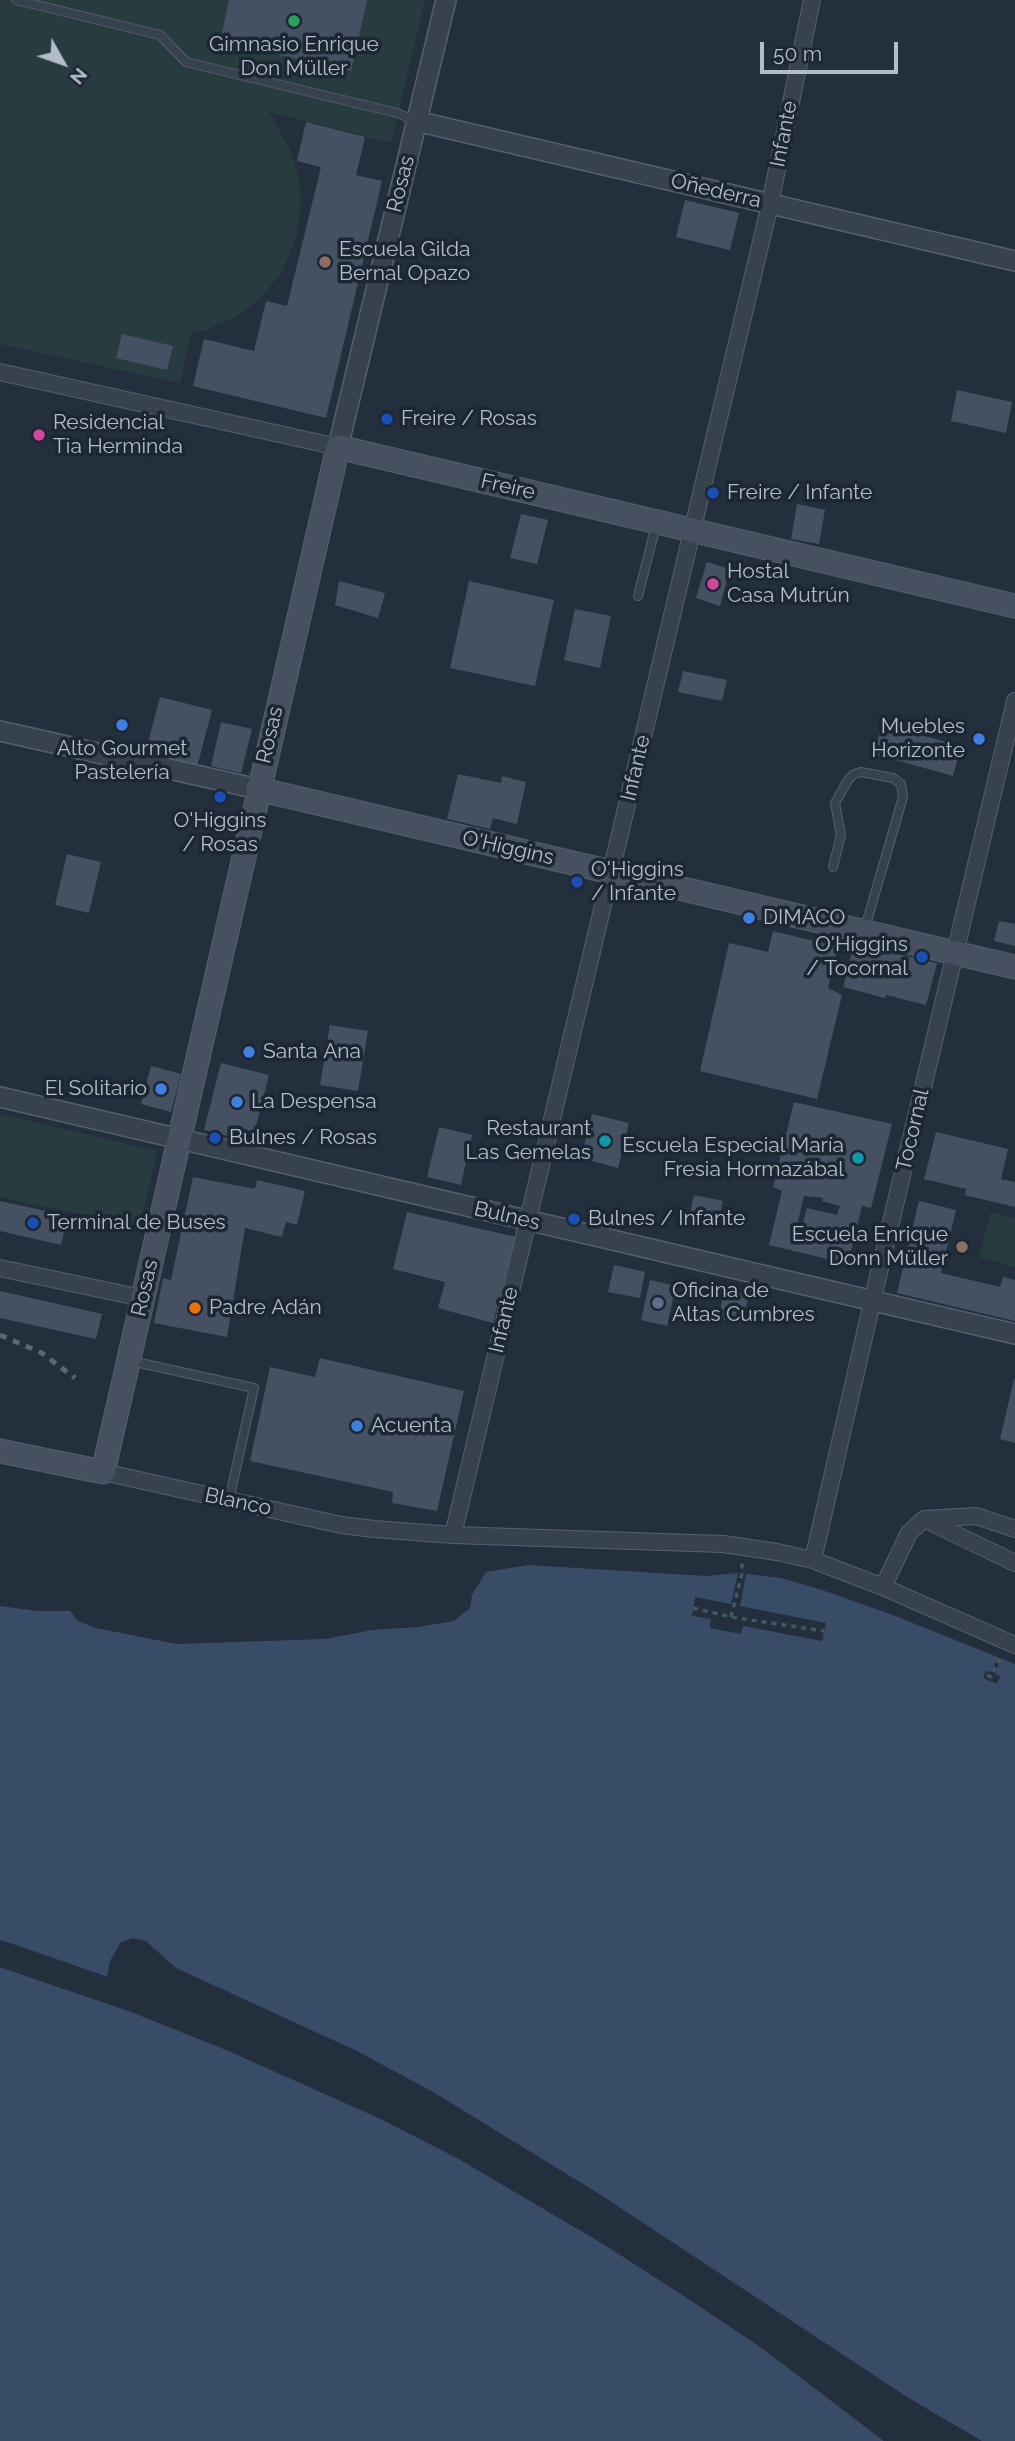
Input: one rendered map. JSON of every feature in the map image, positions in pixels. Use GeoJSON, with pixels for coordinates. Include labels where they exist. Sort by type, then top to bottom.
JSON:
{"type":"FeatureCollection","features":[{"type":"Feature","properties":{"kind":"main road","name":"Freire"},"geometry":{"type":"LineString","coordinates":[[338,447],[1015,606]]}},
{"type":"Feature","properties":{"kind":"main road","name":"Rosas"},"geometry":{"type":"LineString","coordinates":[[103,1472],[338,447]]}},
{"type":"Feature","properties":{"kind":"main road","name":"O'Higgins"},"geometry":{"type":"LineString","coordinates":[[258,789],[1015,967]]}},
{"type":"Feature","properties":{"kind":"main road"},"geometry":{"type":"LineString","coordinates":[[0,1451],[103,1472]]}},
{"type":"Feature","properties":{"kind":"street","name":"Rosas"},"geometry":{"type":"LineString","coordinates":[[338,447],[446,0]]}},
{"type":"Feature","properties":{"kind":"street","name":"Infante"},"geometry":{"type":"LineString","coordinates":[[453,1535],[770,204],[812,0]]}},
{"type":"Feature","properties":{"kind":"street","name":"Oñederra"},"geometry":{"type":"LineString","coordinates":[[416,121],[1015,261]]}},
{"type":"Feature","properties":{"kind":"street","name":"Freire"},"geometry":{"type":"LineString","coordinates":[[0,372],[338,447]]}},
{"type":"Feature","properties":{"kind":"street","name":"Tocornal"},"geometry":{"type":"LineString","coordinates":[[813,1560],[1015,701]]}},
{"type":"Feature","properties":{"kind":"street","name":"O'Higgins"},"geometry":{"type":"LineString","coordinates":[[0,731],[258,789]]}},
{"type":"Feature","properties":{"kind":"street","name":"Bulnes"},"geometry":{"type":"LineString","coordinates":[[0,1097],[1015,1334]]}},
{"type":"Feature","properties":{"kind":"street"},"geometry":{"type":"LineString","coordinates":[[0,1268],[142,1298]]}},
{"type":"Feature","properties":{"kind":"street","name":"Blanco"},"geometry":{"type":"LineString","coordinates":[[103,1472],[341,1525],[453,1535],[711,1543],[813,1560],[883,1587],[1011,1644]]}},
{"type":"Feature","properties":{"kind":"street"},"geometry":{"type":"LineString","coordinates":[[883,1587],[909,1533],[924,1519],[976,1516],[1015,1529]]}},
{"type":"Feature","properties":{"kind":"street"},"geometry":{"type":"LineString","coordinates":[[924,1519],[1015,1563]]}},
{"type":"Feature","properties":{"kind":"lane"},"geometry":{"type":"LineString","coordinates":[[16,0],[160,35],[186,62],[397,113],[416,121]]}},
{"type":"Feature","properties":{"kind":"lane"},"geometry":{"type":"LineString","coordinates":[[638,596],[657,522]]}},
{"type":"Feature","properties":{"kind":"lane"},"geometry":{"type":"LineString","coordinates":[[833,867],[841,835],[835,803],[848,780],[861,772],[893,778],[901,784],[903,797],[864,931]]}},
{"type":"Feature","properties":{"kind":"lane"},"geometry":{"type":"LineString","coordinates":[[128,1360],[254,1388],[229,1500]]}},
{"type":"Feature","properties":{"kind":"path"},"geometry":{"type":"LineString","coordinates":[[731,1617],[742,1574],[741,1547]]}},
{"type":"Feature","properties":{"kind":"path"},"geometry":{"type":"LineString","coordinates":[[693,1608],[731,1617],[824,1631]]}},
{"type":"Feature","properties":{"kind":"path"},"geometry":{"type":"LineString","coordinates":[[997,1680],[989,1676],[1011,1644]]}},
{"type":"Feature","properties":{"kind":"green space"},"geometry":{"type":"Polygon","coordinates":[[[0,0],[425,0],[391,143],[269,112],[290,150],[299,177],[301,206],[295,239],[283,270],[262,297],[236,317],[206,330],[191,333],[180,383],[0,344],[0,0]]]}},
{"type":"Feature","properties":{"kind":"green space"},"geometry":{"type":"Polygon","coordinates":[[[0,1114],[157,1151],[140,1227],[0,1197],[0,1114]]]}},
{"type":"Feature","properties":{"kind":"green space"},"geometry":{"type":"Polygon","coordinates":[[[991,1212],[1015,1218],[1015,1267],[979,1257],[991,1212]]]}},
{"type":"Feature","properties":{"kind":"water"},"geometry":{"type":"Polygon","coordinates":[[[528,1565],[706,1576],[738,1573],[781,1578],[893,1615],[1015,1664],[1015,2441],[982,2441],[907,2397],[601,2195],[433,2092],[357,2051],[176,1968],[146,1941],[133,1938],[121,1942],[110,1961],[107,1977],[0,1940],[0,1606],[37,1611],[70,1611],[78,1621],[96,1628],[176,1644],[325,1639],[372,1630],[454,1621],[470,1608],[472,1595],[486,1572],[528,1565]]]}},
{"type":"Feature","properties":{"kind":"water"},"geometry":{"type":"Polygon","coordinates":[[[0,1967],[129,2011],[229,2051],[381,2119],[459,2159],[605,2245],[684,2296],[762,2348],[884,2441],[0,2441],[0,1967]]]}},
{"type":"Feature","properties":{"kind":"pier"},"geometry":{"type":"Polygon","coordinates":[[[738,1573],[746,1574],[740,1606],[826,1623],[822,1641],[743,1626],[741,1634],[710,1628],[711,1619],[692,1616],[695,1597],[731,1604],[738,1573]]]}},
{"type":"Feature","properties":{"kind":"pier"},"geometry":{"type":"Polygon","coordinates":[[[998,1656],[1001,1657],[995,1674],[1000,1676],[997,1684],[983,1678],[986,1671],[991,1672],[998,1656]]]}},
{"type":"Feature","properties":{"kind":"pier"},"geometry":{"type":"Polygon","coordinates":[[[0,1940],[111,1978],[106,1980],[0,1944],[0,1940]]]}},
{"type":"Feature","properties":{"kind":"pier"},"geometry":{"type":"Polygon","coordinates":[[[0,1963],[130,2007],[231,2048],[383,2116],[461,2156],[607,2242],[686,2293],[764,2346],[888,2441],[884,2441],[762,2348],[684,2296],[605,2245],[459,2159],[381,2119],[229,2051],[129,2011],[0,1967],[0,1963]]]}},
{"type":"Feature","properties":{"kind":"building","name":"Gimnasio Enrique Don Müller"},"geometry":{"type":"Polygon","coordinates":[[[229,0],[367,0],[351,71],[220,42],[229,0]]]}},
{"type":"Feature","properties":{"kind":"building","name":"Escuela Gilda Bernal Opazo"},"geometry":{"type":"Polygon","coordinates":[[[306,122],[365,137],[356,175],[382,181],[326,418],[193,386],[204,339],[254,351],[266,301],[287,306],[321,167],[297,161],[306,122]]]}},
{"type":"Feature","properties":{"kind":"building"},"geometry":{"type":"Polygon","coordinates":[[[685,200],[739,213],[730,250],[676,237],[685,200]]]}},
{"type":"Feature","properties":{"kind":"building"},"geometry":{"type":"Polygon","coordinates":[[[122,334],[173,346],[167,370],[116,358],[122,334]]]}},
{"type":"Feature","properties":{"kind":"building"},"geometry":{"type":"Polygon","coordinates":[[[957,390],[1012,402],[1006,433],[951,421],[957,390]]]}},
{"type":"Feature","properties":{"kind":"building"},"geometry":{"type":"Polygon","coordinates":[[[797,504],[825,510],[819,544],[791,539],[797,504]]]}},
{"type":"Feature","properties":{"kind":"building"},"geometry":{"type":"Polygon","coordinates":[[[521,514],[548,520],[537,564],[510,558],[521,514]]]}},
{"type":"Feature","properties":{"kind":"building","name":"Hostal Casa Mutrún"},"geometry":{"type":"Polygon","coordinates":[[[707,562],[730,569],[720,606],[696,598],[707,562]]]}},
{"type":"Feature","properties":{"kind":"building"},"geometry":{"type":"Polygon","coordinates":[[[339,581],[385,593],[378,618],[335,605],[339,581]]]}},
{"type":"Feature","properties":{"kind":"building"},"geometry":{"type":"Polygon","coordinates":[[[469,581],[554,600],[535,686],[450,668],[469,581]]]}},
{"type":"Feature","properties":{"kind":"building"},"geometry":{"type":"Polygon","coordinates":[[[575,609],[611,616],[600,668],[564,660],[575,609]]]}},
{"type":"Feature","properties":{"kind":"building"},"geometry":{"type":"Polygon","coordinates":[[[683,671],[727,680],[722,701],[678,692],[683,671]]]}},
{"type":"Feature","properties":{"kind":"building"},"geometry":{"type":"Polygon","coordinates":[[[160,697],[212,710],[197,767],[145,754],[160,697]]]}},
{"type":"Feature","properties":{"kind":"building"},"geometry":{"type":"Polygon","coordinates":[[[221,722],[252,729],[241,773],[211,766],[221,722]]]}},
{"type":"Feature","properties":{"kind":"building"},"geometry":{"type":"Polygon","coordinates":[[[882,724],[961,746],[953,776],[874,754],[882,724]]]}},
{"type":"Feature","properties":{"kind":"building"},"geometry":{"type":"Polygon","coordinates":[[[458,774],[501,783],[502,776],[526,782],[517,824],[493,818],[490,829],[447,819],[458,774]]]}},
{"type":"Feature","properties":{"kind":"building"},"geometry":{"type":"Polygon","coordinates":[[[67,854],[101,862],[89,913],[55,905],[67,854]]]}},
{"type":"Feature","properties":{"kind":"building"},"geometry":{"type":"Polygon","coordinates":[[[999,921],[1015,924],[1015,946],[994,941],[999,921]]]}},
{"type":"Feature","properties":{"kind":"building"},"geometry":{"type":"Polygon","coordinates":[[[773,931],[838,947],[828,988],[842,995],[817,1099],[700,1071],[729,943],[768,952],[773,931]]]}},
{"type":"Feature","properties":{"kind":"building"},"geometry":{"type":"Polygon","coordinates":[[[854,944],[937,963],[926,1005],[843,987],[854,944]]]}},
{"type":"Feature","properties":{"kind":"building"},"geometry":{"type":"Polygon","coordinates":[[[330,1025],[368,1031],[358,1091],[320,1085],[330,1025]]]}},
{"type":"Feature","properties":{"kind":"building","name":"La Despensa"},"geometry":{"type":"Polygon","coordinates":[[[221,1063],[269,1075],[252,1142],[204,1130],[221,1063]]]}},
{"type":"Feature","properties":{"kind":"building","name":"El Solitario"},"geometry":{"type":"Polygon","coordinates":[[[151,1066],[181,1074],[171,1112],[141,1104],[151,1066]]]}},
{"type":"Feature","properties":{"kind":"building","name":"Escuela Especial María Fresia Hormazábal"},"geometry":{"type":"Polygon","coordinates":[[[794,1102],[892,1124],[871,1208],[862,1206],[848,1264],[769,1245],[782,1191],[773,1187],[794,1102]],[[804,1196],[795,1233],[800,1234],[807,1208],[837,1215],[840,1206],[822,1201],[823,1198],[804,1196]]]}},
{"type":"Feature","properties":{"kind":"building","name":"Restaurant Las Gemelas"},"geometry":{"type":"Polygon","coordinates":[[[592,1114],[629,1123],[618,1168],[581,1158],[592,1114]]]}},
{"type":"Feature","properties":{"kind":"building"},"geometry":{"type":"Polygon","coordinates":[[[439,1127],[472,1135],[461,1185],[427,1177],[439,1127]]]}},
{"type":"Feature","properties":{"kind":"building"},"geometry":{"type":"Polygon","coordinates":[[[936,1132],[1008,1149],[1001,1179],[1015,1182],[1015,1207],[965,1195],[966,1189],[924,1179],[936,1132]]]}},
{"type":"Feature","properties":{"kind":"building"},"geometry":{"type":"Polygon","coordinates":[[[193,1177],[255,1189],[257,1180],[305,1191],[297,1225],[286,1222],[282,1237],[245,1228],[227,1337],[154,1323],[163,1278],[171,1280],[193,1177]]]}},
{"type":"Feature","properties":{"kind":"building"},"geometry":{"type":"Polygon","coordinates":[[[694,1195],[723,1201],[717,1227],[688,1221],[694,1195]]]}},
{"type":"Feature","properties":{"kind":"building","name":"Terminal de Buses"},"geometry":{"type":"Polygon","coordinates":[[[0,1201],[68,1216],[61,1245],[0,1231],[0,1201]]]}},
{"type":"Feature","properties":{"kind":"building"},"geometry":{"type":"Polygon","coordinates":[[[919,1201],[956,1210],[941,1273],[1000,1287],[1003,1277],[1015,1280],[1015,1321],[897,1293],[919,1201]]]}},
{"type":"Feature","properties":{"kind":"building"},"geometry":{"type":"Polygon","coordinates":[[[407,1212],[516,1237],[493,1323],[438,1308],[445,1282],[393,1269],[407,1212]]]}},
{"type":"Feature","properties":{"kind":"building"},"geometry":{"type":"Polygon","coordinates":[[[614,1265],[645,1272],[640,1298],[608,1292],[614,1265]]]}},
{"type":"Feature","properties":{"kind":"building","name":"Oficina de Altas Cumbres"},"geometry":{"type":"Polygon","coordinates":[[[650,1280],[676,1286],[667,1326],[641,1320],[650,1280]]]}},
{"type":"Feature","properties":{"kind":"building"},"geometry":{"type":"Polygon","coordinates":[[[725,1289],[749,1295],[742,1324],[718,1318],[725,1289]]]}},
{"type":"Feature","properties":{"kind":"building"},"geometry":{"type":"Polygon","coordinates":[[[0,1291],[102,1314],[96,1339],[0,1318],[0,1291]]]}},
{"type":"Feature","properties":{"kind":"building","name":"Acuenta"},"geometry":{"type":"Polygon","coordinates":[[[320,1358],[464,1391],[437,1511],[392,1503],[393,1492],[250,1461],[270,1367],[315,1377],[320,1358]]]}},
{"type":"Feature","properties":{"kind":"building"},"geometry":{"type":"Polygon","coordinates":[[[1015,1379],[1015,1443],[1000,1439],[1015,1379]]]}},
{"type":"Feature","properties":{"kind":"railway"},"geometry":{"type":"LineString","coordinates":[[0,1335],[42,1353],[75,1378]]}},
{"type":"Feature","properties":{"kind":"place","name":"Gimnasio Enrique Don Müller"},"geometry":{"type":"Point","coordinates":[294,21]}},
{"type":"Feature","properties":{"kind":"place","name":"Escuela Gilda Bernal Opazo"},"geometry":{"type":"Point","coordinates":[325,262]}},
{"type":"Feature","properties":{"kind":"place","name":"Freire / Rosas"},"geometry":{"type":"Point","coordinates":[387,419]}},
{"type":"Feature","properties":{"kind":"place","name":"Residencial Tia Herminda"},"geometry":{"type":"Point","coordinates":[39,435]}},
{"type":"Feature","properties":{"kind":"place","name":"Freire / Infante"},"geometry":{"type":"Point","coordinates":[713,493]}},
{"type":"Feature","properties":{"kind":"place","name":"Hostal Casa Mutrún"},"geometry":{"type":"Point","coordinates":[713,584]}},
{"type":"Feature","properties":{"kind":"place","name":"Alto Gourmet Pastelería"},"geometry":{"type":"Point","coordinates":[122,725]}},
{"type":"Feature","properties":{"kind":"place","name":"Muebles Horizonte"},"geometry":{"type":"Point","coordinates":[979,739]}},
{"type":"Feature","properties":{"kind":"place","name":"O'Higgins / Rosas"},"geometry":{"type":"Point","coordinates":[220,797]}},
{"type":"Feature","properties":{"kind":"place","name":"O'Higgins / Infante"},"geometry":{"type":"Point","coordinates":[577,882]}},
{"type":"Feature","properties":{"kind":"place","name":"DIMACO"},"geometry":{"type":"Point","coordinates":[749,918]}},
{"type":"Feature","properties":{"kind":"place","name":"O'Higgins / Tocornal"},"geometry":{"type":"Point","coordinates":[922,957]}},
{"type":"Feature","properties":{"kind":"place","name":"Santa Ana"},"geometry":{"type":"Point","coordinates":[249,1052]}},
{"type":"Feature","properties":{"kind":"place","name":"El Solitario"},"geometry":{"type":"Point","coordinates":[161,1089]}},
{"type":"Feature","properties":{"kind":"place","name":"La Despensa"},"geometry":{"type":"Point","coordinates":[237,1102]}},
{"type":"Feature","properties":{"kind":"place","name":"Bulnes / Rosas"},"geometry":{"type":"Point","coordinates":[215,1138]}},
{"type":"Feature","properties":{"kind":"place","name":"Restaurant Las Gemelas"},"geometry":{"type":"Point","coordinates":[605,1141]}},
{"type":"Feature","properties":{"kind":"place","name":"Escuela Especial María Fresia Hormazábal"},"geometry":{"type":"Point","coordinates":[858,1158]}},
{"type":"Feature","properties":{"kind":"place","name":"Bulnes / Infante"},"geometry":{"type":"Point","coordinates":[574,1219]}},
{"type":"Feature","properties":{"kind":"place","name":"Terminal de Buses"},"geometry":{"type":"Point","coordinates":[33,1223]}},
{"type":"Feature","properties":{"kind":"place","name":"Escuela Enrique Donn Müller"},"geometry":{"type":"Point","coordinates":[962,1247]}},
{"type":"Feature","properties":{"kind":"place","name":"Oficina de Altas Cumbres"},"geometry":{"type":"Point","coordinates":[658,1303]}},
{"type":"Feature","properties":{"kind":"place","name":"Padre Adán"},"geometry":{"type":"Point","coordinates":[195,1308]}},
{"type":"Feature","properties":{"kind":"place","name":"Acuenta"},"geometry":{"type":"Point","coordinates":[357,1426]}}]}
